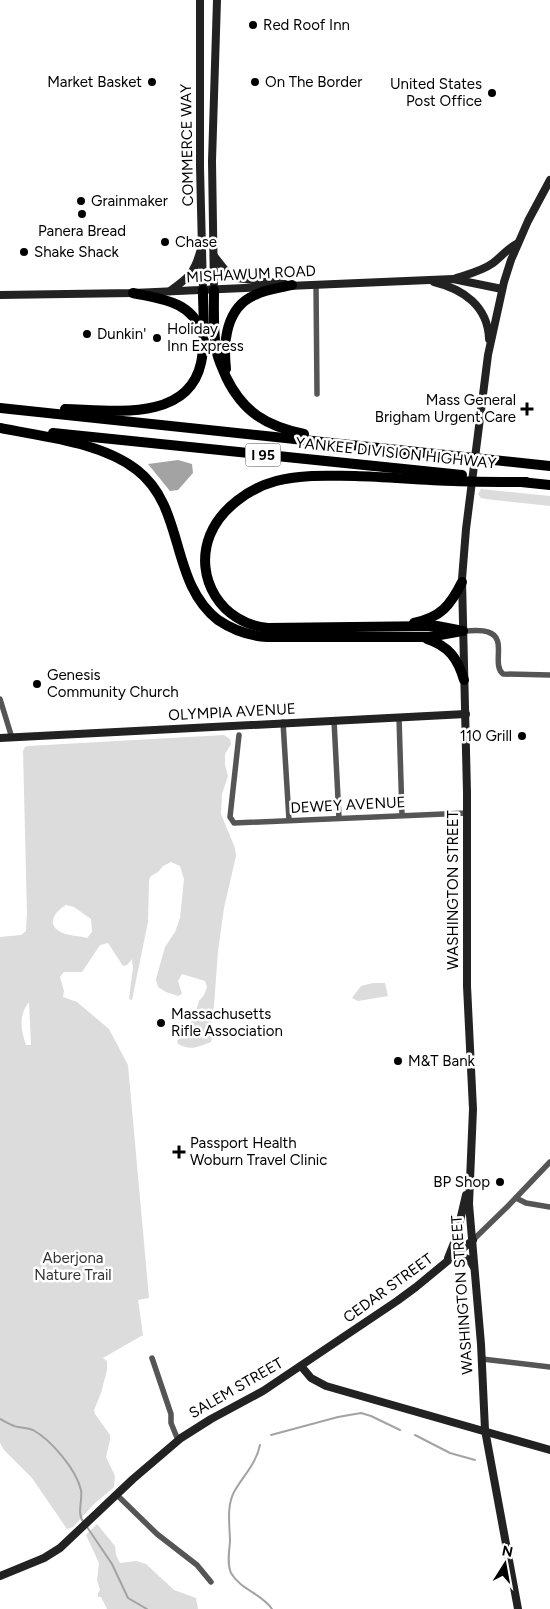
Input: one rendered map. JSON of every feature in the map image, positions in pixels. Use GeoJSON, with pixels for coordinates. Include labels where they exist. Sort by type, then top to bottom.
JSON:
{"type":"FeatureCollection","features":[{"type":"Feature","properties":{"kind":"highway"},"geometry":{"type":"LineString","coordinates":[[227,378],[226,340],[230,323],[237,309],[254,295],[292,285]]}},
{"type":"Feature","properties":{"kind":"highway"},"geometry":{"type":"LineString","coordinates":[[0,407],[141,410],[158,406],[178,397],[193,383],[200,367],[208,290]]}},
{"type":"Feature","properties":{"kind":"highway"},"geometry":{"type":"LineString","coordinates":[[208,290],[215,346],[219,360],[233,390],[246,406],[260,418],[271,424],[292,431],[371,446]]}},
{"type":"Feature","properties":{"kind":"highway"},"geometry":{"type":"LineString","coordinates":[[133,292],[176,303],[186,309],[197,323],[203,343]]}},
{"type":"Feature","properties":{"kind":"highway","name":"YANKEE DIVISION HIGHWAY"},"geometry":{"type":"LineString","coordinates":[[0,407],[550,466]]}},
{"type":"Feature","properties":{"kind":"highway"},"geometry":{"type":"LineString","coordinates":[[0,428],[96,449],[117,458],[137,470],[153,485],[164,505],[185,570],[198,598],[214,616],[233,628],[252,635],[268,637],[439,637],[463,631]]}},
{"type":"Feature","properties":{"kind":"highway","name":"YANKEE DIVISION HIGHWAY"},"geometry":{"type":"LineString","coordinates":[[0,428],[550,485]]}},
{"type":"Feature","properties":{"kind":"highway"},"geometry":{"type":"LineString","coordinates":[[463,631],[441,626],[268,628],[256,626],[240,620],[228,612],[213,594],[205,563],[206,549],[215,526],[243,496],[264,485],[290,478],[309,476],[386,477],[454,481],[526,482]]}},
{"type":"Feature","properties":{"kind":"highway"},"geometry":{"type":"LineString","coordinates":[[392,627],[424,620],[440,613],[450,603],[462,582]]}},
{"type":"Feature","properties":{"kind":"highway"},"geometry":{"type":"LineString","coordinates":[[419,637],[435,642],[450,651],[459,664],[464,680]]}},
{"type":"Feature","properties":{"kind":"main road","name":"COMMERCE WAY"},"geometry":{"type":"LineString","coordinates":[[200,0],[202,243],[208,290]]}},
{"type":"Feature","properties":{"kind":"main road","name":"COMMERCE WAY"},"geometry":{"type":"LineString","coordinates":[[208,290],[214,255],[213,120],[217,0]]}},
{"type":"Feature","properties":{"kind":"main road","name":"WASHINGTON STREET"},"geometry":{"type":"LineString","coordinates":[[518,1609],[485,1430],[482,1359],[472,1240],[469,1181],[473,1109],[467,986],[468,813],[462,582],[469,503],[488,355],[502,289],[518,242],[550,180]]}},
{"type":"Feature","properties":{"kind":"main road"},"geometry":{"type":"LineString","coordinates":[[452,279],[486,268],[518,242]]}},
{"type":"Feature","properties":{"kind":"main road"},"geometry":{"type":"LineString","coordinates":[[170,291],[186,280],[194,271],[202,243]]}},
{"type":"Feature","properties":{"kind":"main road"},"geometry":{"type":"LineString","coordinates":[[214,255],[225,270],[236,278],[292,285]]}},
{"type":"Feature","properties":{"kind":"main road","name":"MISHAWUM ROAD"},"geometry":{"type":"LineString","coordinates":[[0,295],[208,290],[452,279],[502,289]]}},
{"type":"Feature","properties":{"kind":"main road"},"geometry":{"type":"LineString","coordinates":[[422,280],[440,283],[460,291],[477,305],[485,319],[488,331],[488,355]]}},
{"type":"Feature","properties":{"kind":"main road","name":"OLYMPIA AVENUE"},"geometry":{"type":"LineString","coordinates":[[0,738],[466,714]]}},
{"type":"Feature","properties":{"kind":"main road"},"geometry":{"type":"LineString","coordinates":[[444,1264],[456,1238],[469,1181]]}},
{"type":"Feature","properties":{"kind":"main road","name":"CEDAR STREET"},"geometry":{"type":"LineString","coordinates":[[301,1366],[404,1296],[472,1240]]}},
{"type":"Feature","properties":{"kind":"main road"},"geometry":{"type":"LineString","coordinates":[[450,1258],[465,1257],[474,1268]]}},
{"type":"Feature","properties":{"kind":"main road","name":"SALEM STREET"},"geometry":{"type":"LineString","coordinates":[[0,1576],[56,1552],[178,1440],[206,1422],[258,1394],[301,1366],[311,1378],[326,1386],[550,1450]]}},
{"type":"Feature","properties":{"kind":"street"},"geometry":{"type":"LineString","coordinates":[[316,284],[317,394]]}},
{"type":"Feature","properties":{"kind":"street"},"geometry":{"type":"LineString","coordinates":[[463,631],[488,632],[494,636],[498,644],[499,669],[503,674],[550,675]]}},
{"type":"Feature","properties":{"kind":"street"},"geometry":{"type":"LineString","coordinates":[[0,699],[12,738]]}},
{"type":"Feature","properties":{"kind":"street"},"geometry":{"type":"LineString","coordinates":[[399,717],[402,815]]}},
{"type":"Feature","properties":{"kind":"street"},"geometry":{"type":"LineString","coordinates":[[334,720],[339,818]]}},
{"type":"Feature","properties":{"kind":"street"},"geometry":{"type":"LineString","coordinates":[[284,722],[289,820]]}},
{"type":"Feature","properties":{"kind":"street","name":"DEWEY AVENUE"},"geometry":{"type":"LineString","coordinates":[[239,735],[230,816],[231,821],[236,823],[468,813]]}},
{"type":"Feature","properties":{"kind":"street","name":"CEDAR STREET"},"geometry":{"type":"LineString","coordinates":[[472,1240],[550,1162]]}},
{"type":"Feature","properties":{"kind":"street"},"geometry":{"type":"LineString","coordinates":[[516,1198],[526,1203],[550,1207]]}},
{"type":"Feature","properties":{"kind":"street"},"geometry":{"type":"LineString","coordinates":[[152,1358],[171,1414],[171,1423],[178,1440]]}},
{"type":"Feature","properties":{"kind":"street"},"geometry":{"type":"LineString","coordinates":[[482,1359],[550,1367]]}},
{"type":"Feature","properties":{"kind":"street"},"geometry":{"type":"LineString","coordinates":[[117,1494],[156,1534],[197,1565],[212,1582]]}},
{"type":"Feature","properties":{"kind":"green space"},"geometry":{"type":"Polygon","coordinates":[[[481,489],[550,496],[550,506],[481,498],[478,494],[481,489]]]}},
{"type":"Feature","properties":{"kind":"green space","name":"Aberjona Nature Trail"},"geometry":{"type":"Polygon","coordinates":[[[224,735],[230,739],[231,744],[225,754],[228,776],[222,794],[221,814],[235,848],[236,856],[224,908],[218,951],[214,1006],[211,1018],[213,1032],[211,1042],[191,1048],[178,1044],[177,1041],[187,1031],[199,1001],[204,995],[207,987],[205,981],[182,974],[178,981],[182,994],[178,996],[158,987],[156,979],[165,947],[175,932],[180,918],[184,879],[180,866],[171,862],[163,866],[149,880],[148,922],[132,1000],[129,999],[133,968],[132,959],[127,965],[123,966],[108,943],[100,945],[82,972],[64,972],[60,977],[64,991],[63,997],[77,1002],[109,1029],[128,1065],[149,1298],[138,1300],[143,1335],[103,1358],[107,1361],[107,1370],[94,1410],[110,1435],[106,1457],[115,1476],[114,1487],[94,1504],[73,1527],[67,1529],[32,1478],[4,1450],[0,1443],[0,937],[21,935],[26,931],[23,751],[28,746],[224,735]],[[66,905],[57,912],[53,925],[66,934],[87,938],[92,932],[91,919],[74,907],[66,905]],[[29,1002],[22,1018],[26,1045],[31,1045],[29,1002]]]}},
{"type":"Feature","properties":{"kind":"green space"},"geometry":{"type":"Polygon","coordinates":[[[385,983],[388,996],[358,1001],[352,998],[361,986],[385,983]]]}},
{"type":"Feature","properties":{"kind":"green space"},"geometry":{"type":"Polygon","coordinates":[[[97,1524],[115,1546],[116,1555],[120,1563],[136,1561],[146,1564],[174,1590],[196,1598],[198,1609],[107,1609],[101,1597],[98,1597],[100,1590],[97,1580],[99,1563],[86,1535],[97,1524]]]}},
{"type":"Feature","properties":{"kind":"shaded area"},"geometry":{"type":"Polygon","coordinates":[[[178,460],[192,464],[193,473],[178,490],[170,491],[148,464],[178,460]]]}},
{"type":"Feature","properties":{"kind":"waterway"},"geometry":{"type":"LineString","coordinates":[[271,1435],[338,1417],[361,1413],[400,1430]]}},
{"type":"Feature","properties":{"kind":"waterway"},"geometry":{"type":"LineString","coordinates":[[0,1419],[14,1426],[33,1430],[62,1456],[74,1473],[81,1490],[80,1515],[84,1523]]}},
{"type":"Feature","properties":{"kind":"waterway"},"geometry":{"type":"LineString","coordinates":[[415,1435],[450,1453],[475,1460]]}},
{"type":"Feature","properties":{"kind":"waterway"},"geometry":{"type":"LineString","coordinates":[[260,1445],[252,1464],[234,1492],[230,1504],[229,1562],[231,1573],[235,1579],[263,1599],[272,1609]]}},
{"type":"Feature","properties":{"kind":"waterway"},"geometry":{"type":"LineString","coordinates":[[87,1527],[112,1564],[128,1598],[147,1609]]}},
{"type":"Feature","properties":{"kind":"place","name":"Red Roof Inn"},"geometry":{"type":"Point","coordinates":[253,25]}},
{"type":"Feature","properties":{"kind":"place","name":"Market Basket"},"geometry":{"type":"Point","coordinates":[152,82]}},
{"type":"Feature","properties":{"kind":"place","name":"On The Border"},"geometry":{"type":"Point","coordinates":[255,82]}},
{"type":"Feature","properties":{"kind":"place","name":"United States Post Office"},"geometry":{"type":"Point","coordinates":[492,93]}},
{"type":"Feature","properties":{"kind":"place","name":"Grainmaker"},"geometry":{"type":"Point","coordinates":[81,201]}},
{"type":"Feature","properties":{"kind":"place","name":"Panera Bread"},"geometry":{"type":"Point","coordinates":[82,214]}},
{"type":"Feature","properties":{"kind":"place","name":"Chase"},"geometry":{"type":"Point","coordinates":[165,242]}},
{"type":"Feature","properties":{"kind":"place","name":"Shake Shack"},"geometry":{"type":"Point","coordinates":[24,252]}},
{"type":"Feature","properties":{"kind":"place","name":"Dunkin'"},"geometry":{"type":"Point","coordinates":[87,334]}},
{"type":"Feature","properties":{"kind":"place","name":"Holiday Inn Express"},"geometry":{"type":"Point","coordinates":[157,338]}},
{"type":"Feature","properties":{"kind":"place","name":"Mass General Brigham Urgent Care"},"geometry":{"type":"Point","coordinates":[527,409]}},
{"type":"Feature","properties":{"kind":"place","name":"Genesis Community Church"},"geometry":{"type":"Point","coordinates":[37,684]}},
{"type":"Feature","properties":{"kind":"place","name":"110 Grill"},"geometry":{"type":"Point","coordinates":[522,736]}},
{"type":"Feature","properties":{"kind":"place","name":"Massachusetts Rifle Association"},"geometry":{"type":"Point","coordinates":[161,1023]}},
{"type":"Feature","properties":{"kind":"place","name":"M&T Bank"},"geometry":{"type":"Point","coordinates":[398,1061]}},
{"type":"Feature","properties":{"kind":"place","name":"Passport Health Woburn Travel Clinic"},"geometry":{"type":"Point","coordinates":[179,1152]}},
{"type":"Feature","properties":{"kind":"place","name":"BP Shop"},"geometry":{"type":"Point","coordinates":[500,1182]}}]}
